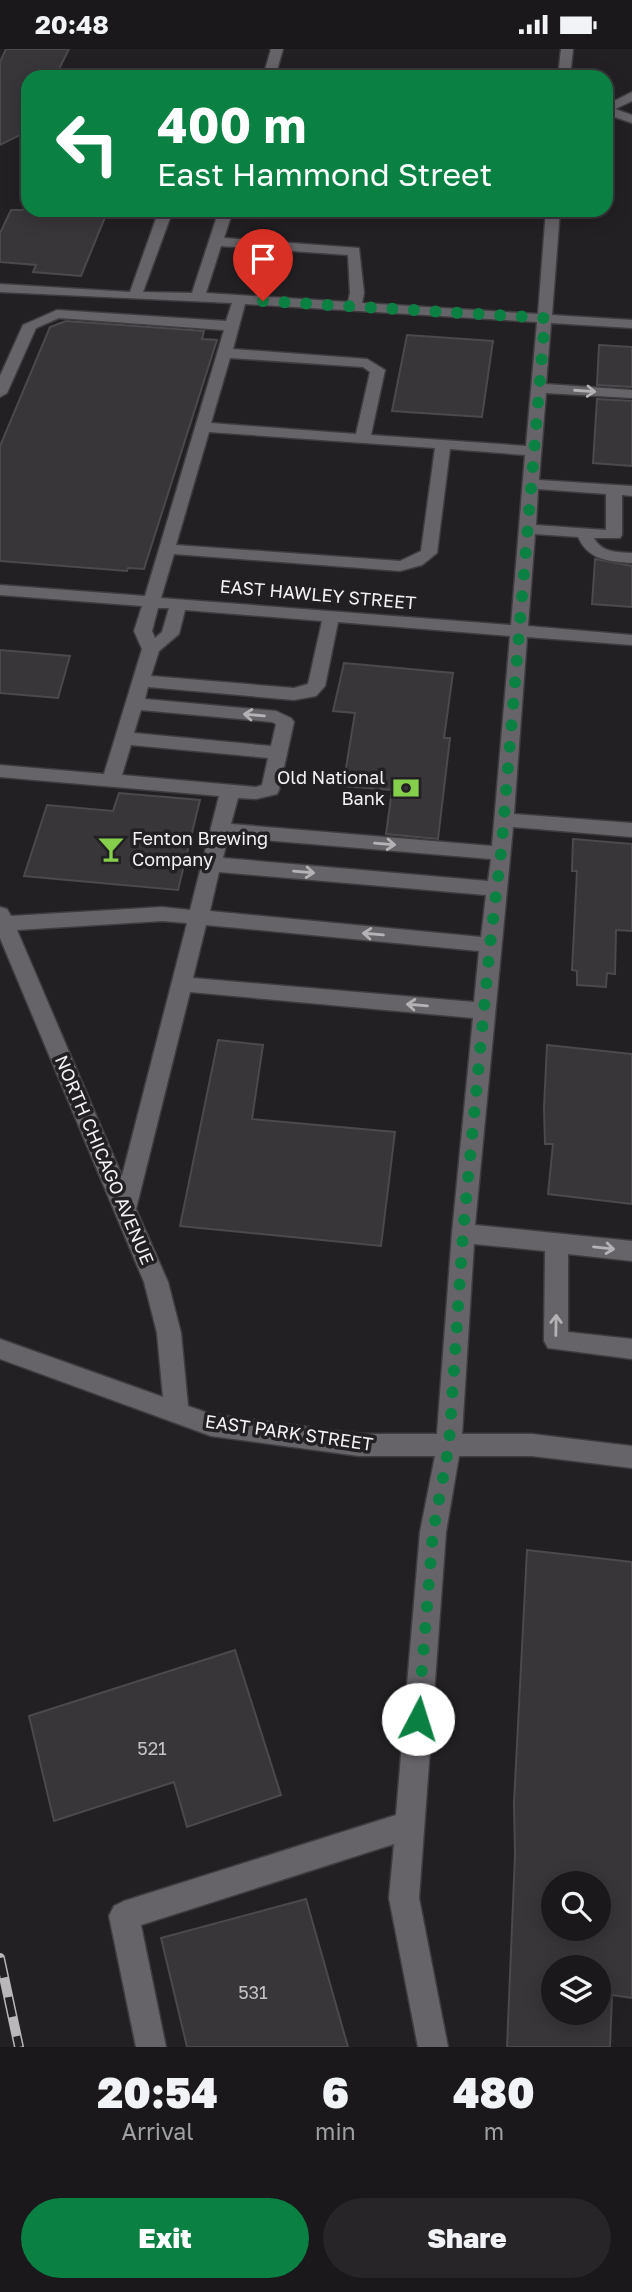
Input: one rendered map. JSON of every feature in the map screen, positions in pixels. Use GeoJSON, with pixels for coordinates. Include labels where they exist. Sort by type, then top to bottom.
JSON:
{"type":"FeatureCollection","features":[{"type":"Feature","properties":{"kind":"street"},"geometry":{"type":"LineString","coordinates":[[271,70],[278,49]]}},
{"type":"Feature","properties":{"kind":"street"},"geometry":{"type":"LineString","coordinates":[[565,70],[567,49]]}},
{"type":"Feature","properties":{"kind":"street"},"geometry":{"type":"LineString","coordinates":[[613,106],[632,96]]}},
{"type":"Feature","properties":{"kind":"street"},"geometry":{"type":"LineString","coordinates":[[613,112],[632,119]]}},
{"type":"Feature","properties":{"kind":"street"},"geometry":{"type":"LineString","coordinates":[[135,296],[163,217]]}},
{"type":"Feature","properties":{"kind":"street"},"geometry":{"type":"LineString","coordinates":[[198,297],[224,217]]}},
{"type":"Feature","properties":{"kind":"street"},"geometry":{"type":"LineString","coordinates":[[433,2047],[404,1898],[433,1532],[449,1445],[463,1233],[501,853],[553,217]]}},
{"type":"Feature","properties":{"kind":"street"},"geometry":{"type":"LineString","coordinates":[[216,242],[354,251],[357,293],[354,307]]}},
{"type":"Feature","properties":{"kind":"street"},"geometry":{"type":"LineString","coordinates":[[0,288],[240,299],[632,324]]}},
{"type":"Feature","properties":{"kind":"street"},"geometry":{"type":"LineString","coordinates":[[151,649],[144,631],[240,299]]}},
{"type":"Feature","properties":{"kind":"street"},"geometry":{"type":"LineString","coordinates":[[0,393],[30,325],[57,314],[232,326]]}},
{"type":"Feature","properties":{"kind":"street"},"geometry":{"type":"LineString","coordinates":[[225,352],[367,363],[377,370],[363,438]]}},
{"type":"Feature","properties":{"kind":"street"},"geometry":{"type":"LineString","coordinates":[[539,388],[632,394]]}},
{"type":"Feature","properties":{"kind":"street"},"geometry":{"type":"LineString","coordinates":[[203,427],[534,451]]}},
{"type":"Feature","properties":{"kind":"street"},"geometry":{"type":"LineString","coordinates":[[167,549],[400,566],[416,562],[429,553],[443,444]]}},
{"type":"Feature","properties":{"kind":"street"},"geometry":{"type":"LineString","coordinates":[[531,484],[632,491]]}},
{"type":"Feature","properties":{"kind":"street"},"geometry":{"type":"LineString","coordinates":[[527,529],[614,535],[614,490]]}},
{"type":"Feature","properties":{"kind":"street"},"geometry":{"type":"LineString","coordinates":[[584,533],[588,545],[602,555],[632,558]]}},
{"type":"Feature","properties":{"kind":"street","name":"EAST HAWLEY STREET"},"geometry":{"type":"LineString","coordinates":[[0,590],[632,640]]}},
{"type":"Feature","properties":{"kind":"street"},"geometry":{"type":"LineString","coordinates":[[111,780],[151,649],[170,634],[178,605]]}},
{"type":"Feature","properties":{"kind":"street"},"geometry":{"type":"LineString","coordinates":[[141,681],[294,694],[310,692],[316,686],[331,617]]}},
{"type":"Feature","properties":{"kind":"street"},"geometry":{"type":"LineString","coordinates":[[0,771],[256,793],[270,790],[285,722],[276,717],[134,704]]}},
{"type":"Feature","properties":{"kind":"street"},"geometry":{"type":"LineString","coordinates":[[124,738],[278,753]]}},
{"type":"Feature","properties":{"kind":"street"},"geometry":{"type":"LineString","coordinates":[[125,1210],[230,791]]}},
{"type":"Feature","properties":{"kind":"street"},"geometry":{"type":"LineString","coordinates":[[503,820],[632,830]]}},
{"type":"Feature","properties":{"kind":"street"},"geometry":{"type":"LineString","coordinates":[[220,830],[501,853]]}},
{"type":"Feature","properties":{"kind":"street"},"geometry":{"type":"LineString","coordinates":[[211,864],[496,889]]}},
{"type":"Feature","properties":{"kind":"street"},"geometry":{"type":"LineString","coordinates":[[2,919],[162,914],[490,945]]}},
{"type":"Feature","properties":{"kind":"street","name":"NORTH CHICAGO AVENUE"},"geometry":{"type":"LineString","coordinates":[[2,919],[156,1282],[169,1333],[177,1414]]}},
{"type":"Feature","properties":{"kind":"street"},"geometry":{"type":"LineString","coordinates":[[181,984],[485,1011]]}},
{"type":"Feature","properties":{"kind":"street"},"geometry":{"type":"LineString","coordinates":[[463,1233],[632,1251]]}},
{"type":"Feature","properties":{"kind":"street"},"geometry":{"type":"LineString","coordinates":[[557,1243],[556,1341],[632,1349]]}},
{"type":"Feature","properties":{"kind":"street","name":"EAST PARK STREET"},"geometry":{"type":"LineString","coordinates":[[0,1349],[211,1425],[359,1445],[532,1445],[632,1457]]}},
{"type":"Feature","properties":{"kind":"street"},"geometry":{"type":"LineString","coordinates":[[151,2047],[124,1916],[410,1825]]}},
{"type":"Feature","properties":{"kind":"building"},"geometry":{"type":"Polygon","coordinates":[[[6,49],[69,49],[58,70],[21,70],[21,134],[0,145],[0,62],[6,49]]]}},
{"type":"Feature","properties":{"kind":"building"},"geometry":{"type":"Polygon","coordinates":[[[11,210],[21,210],[21,217],[105,217],[81,276],[33,272],[36,265],[0,262],[0,233],[11,210]]]}},
{"type":"Feature","properties":{"kind":"building"},"geometry":{"type":"Polygon","coordinates":[[[66,321],[204,331],[202,339],[217,340],[144,569],[128,568],[127,571],[0,561],[0,446],[50,327],[66,321]]]}},
{"type":"Feature","properties":{"kind":"building"},"geometry":{"type":"Polygon","coordinates":[[[407,335],[493,341],[482,417],[392,411],[407,335]]]}},
{"type":"Feature","properties":{"kind":"building"},"geometry":{"type":"Polygon","coordinates":[[[599,345],[632,347],[632,387],[597,385],[599,345]]]}},
{"type":"Feature","properties":{"kind":"building"},"geometry":{"type":"Polygon","coordinates":[[[597,399],[632,401],[632,466],[593,463],[597,399]]]}},
{"type":"Feature","properties":{"kind":"building"},"geometry":{"type":"Polygon","coordinates":[[[595,559],[632,566],[632,607],[592,604],[595,559]]]}},
{"type":"Feature","properties":{"kind":"building"},"geometry":{"type":"Polygon","coordinates":[[[0,650],[70,656],[58,698],[0,693],[0,650]]]}},
{"type":"Feature","properties":{"kind":"building"},"geometry":{"type":"Polygon","coordinates":[[[344,663],[453,673],[444,738],[450,738],[438,839],[386,834],[392,790],[343,786],[355,713],[333,711],[344,663]]]}},
{"type":"Feature","properties":{"kind":"building","name":"Fenton Brewing Company"},"geometry":{"type":"Polygon","coordinates":[[[119,793],[200,800],[178,890],[24,876],[47,805],[113,811],[119,793]]]}},
{"type":"Feature","properties":{"kind":"building"},"geometry":{"type":"Polygon","coordinates":[[[573,839],[632,844],[632,931],[616,930],[615,974],[607,973],[606,987],[577,985],[577,971],[572,970],[577,871],[572,871],[573,839]]]}},
{"type":"Feature","properties":{"kind":"building"},"geometry":{"type":"Polygon","coordinates":[[[218,1040],[263,1045],[252,1119],[395,1132],[381,1246],[180,1226],[218,1040]]]}},
{"type":"Feature","properties":{"kind":"building"},"geometry":{"type":"Polygon","coordinates":[[[547,1045],[632,1054],[632,1204],[548,1194],[553,1144],[545,1144],[547,1045]]]}},
{"type":"Feature","properties":{"kind":"building"},"geometry":{"type":"Polygon","coordinates":[[[527,1550],[632,1562],[632,1998],[612,1995],[611,2021],[611,1955],[541,1955],[541,2025],[611,2025],[610,2047],[507,2047],[515,1855],[514,1803],[527,1550]]]}},
{"type":"Feature","properties":{"kind":"building"},"geometry":{"type":"Polygon","coordinates":[[[235,1650],[281,1795],[187,1827],[174,1782],[54,1821],[29,1716],[235,1650]]]}},
{"type":"Feature","properties":{"kind":"building"},"geometry":{"type":"Polygon","coordinates":[[[306,1899],[348,2047],[187,2047],[161,1938],[306,1899]]]}},
{"type":"Feature","properties":{"kind":"railway"},"geometry":{"type":"LineString","coordinates":[[0,1958],[19,2047]]}},
{"type":"Feature","properties":{"kind":"place","name":"Old National Bank"},"geometry":{"type":"Point","coordinates":[406,788]}},
{"type":"Feature","properties":{"kind":"place","name":"Fenton Brewing Company"},"geometry":{"type":"Point","coordinates":[111,849]}},
{"type":"Feature","properties":{"kind":"route"},"geometry":{"type":"LineString","coordinates":[[263,301],[545,318],[501,853],[463,1233],[449,1445],[433,1532],[418,1719]]}}]}
